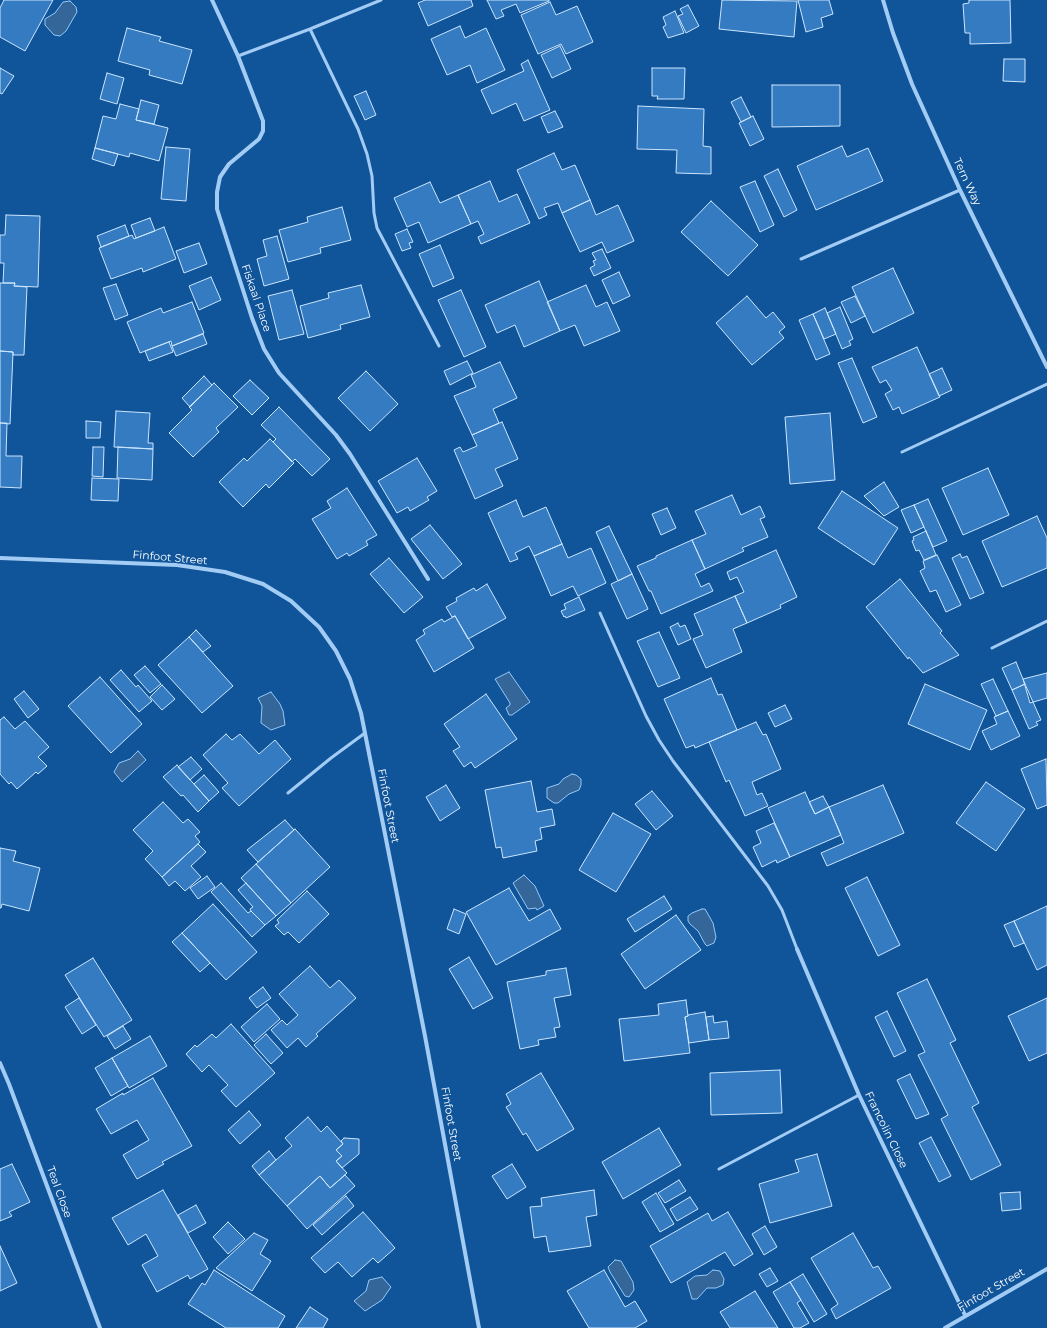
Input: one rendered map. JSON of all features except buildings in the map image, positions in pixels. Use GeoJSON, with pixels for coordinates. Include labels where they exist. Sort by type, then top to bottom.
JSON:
{"type":"FeatureCollection","features":[{"type":"Feature","properties":{"kind":"street","name":"Fiskaal Place"},"geometry":{"type":"LineString","coordinates":[[212,0],[238,56],[263,121],[263,131],[259,139],[229,164],[220,177],[217,192],[217,209],[252,318],[264,349],[279,373],[341,442],[428,579]]}},
{"type":"Feature","properties":{"kind":"street","name":"Tern Way"},"geometry":{"type":"LineString","coordinates":[[884,0],[893,33],[912,84],[960,190],[1047,368]]}},
{"type":"Feature","properties":{"kind":"street","name":"Finfoot Street"},"geometry":{"type":"LineString","coordinates":[[0,558],[177,565],[225,572],[263,584],[291,601],[318,627],[336,651],[350,679],[361,713],[425,1036],[479,1328]]}},
{"type":"Feature","properties":{"kind":"street","name":"Francolin Close"},"geometry":{"type":"LineString","coordinates":[[797,949],[859,1095],[965,1315]]}},
{"type":"Feature","properties":{"kind":"street","name":"Teal Close"},"geometry":{"type":"LineString","coordinates":[[0,1063],[12,1091],[100,1328]]}},
{"type":"Feature","properties":{"kind":"street","name":"Finfoot Street"},"geometry":{"type":"LineString","coordinates":[[945,1328],[965,1315],[1047,1269]]}},
{"type":"Feature","properties":{"kind":"lane"},"geometry":{"type":"LineString","coordinates":[[238,56],[381,0]]}},
{"type":"Feature","properties":{"kind":"lane"},"geometry":{"type":"LineString","coordinates":[[310,29],[358,129],[367,154],[372,176],[374,214],[377,228],[439,346]]}},
{"type":"Feature","properties":{"kind":"lane"},"geometry":{"type":"LineString","coordinates":[[801,260],[960,190]]}},
{"type":"Feature","properties":{"kind":"lane"},"geometry":{"type":"LineString","coordinates":[[902,452],[1047,384]]}},
{"type":"Feature","properties":{"kind":"lane"},"geometry":{"type":"LineString","coordinates":[[600,613],[646,716],[659,740],[673,761],[768,886],[782,910],[797,949]]}},
{"type":"Feature","properties":{"kind":"lane"},"geometry":{"type":"LineString","coordinates":[[992,648],[1047,621]]}},
{"type":"Feature","properties":{"kind":"lane"},"geometry":{"type":"LineString","coordinates":[[288,793],[365,733]]}},
{"type":"Feature","properties":{"kind":"lane"},"geometry":{"type":"LineString","coordinates":[[719,1169],[859,1095]]}},
{"type":"Feature","properties":{"kind":"water"},"geometry":{"type":"Polygon","coordinates":[[[70,1],[76,7],[77,12],[66,31],[60,36],[54,35],[45,25],[45,19],[55,13],[63,2],[70,1]]]}},
{"type":"Feature","properties":{"kind":"water"},"geometry":{"type":"Polygon","coordinates":[[[509,672],[530,702],[512,715],[509,715],[506,708],[510,705],[510,703],[495,679],[509,672]]]}},
{"type":"Feature","properties":{"kind":"water"},"geometry":{"type":"Polygon","coordinates":[[[271,692],[280,704],[283,711],[285,725],[271,730],[261,723],[262,706],[258,698],[271,692]]]}},
{"type":"Feature","properties":{"kind":"water"},"geometry":{"type":"Polygon","coordinates":[[[138,751],[146,760],[122,782],[114,772],[119,763],[130,759],[138,751]]]}},
{"type":"Feature","properties":{"kind":"water"},"geometry":{"type":"Polygon","coordinates":[[[572,774],[581,779],[579,790],[569,794],[558,803],[554,803],[547,798],[547,788],[559,784],[563,779],[572,774]]]}},
{"type":"Feature","properties":{"kind":"water"},"geometry":{"type":"Polygon","coordinates":[[[524,875],[535,886],[544,906],[537,910],[536,908],[528,909],[513,883],[524,875]]]}},
{"type":"Feature","properties":{"kind":"water"},"geometry":{"type":"Polygon","coordinates":[[[705,909],[713,923],[716,937],[714,943],[707,946],[698,931],[688,921],[688,916],[705,909]]]}},
{"type":"Feature","properties":{"kind":"water"},"geometry":{"type":"Polygon","coordinates":[[[615,1260],[621,1261],[633,1282],[634,1290],[629,1297],[625,1296],[608,1267],[615,1260]]]}},
{"type":"Feature","properties":{"kind":"water"},"geometry":{"type":"Polygon","coordinates":[[[713,1270],[720,1271],[724,1279],[723,1285],[716,1288],[707,1288],[697,1299],[692,1299],[687,1282],[695,1276],[707,1275],[713,1270]]]}},
{"type":"Feature","properties":{"kind":"water"},"geometry":{"type":"Polygon","coordinates":[[[382,1277],[391,1287],[382,1300],[365,1311],[354,1301],[366,1291],[369,1280],[382,1277]]]}}]}
